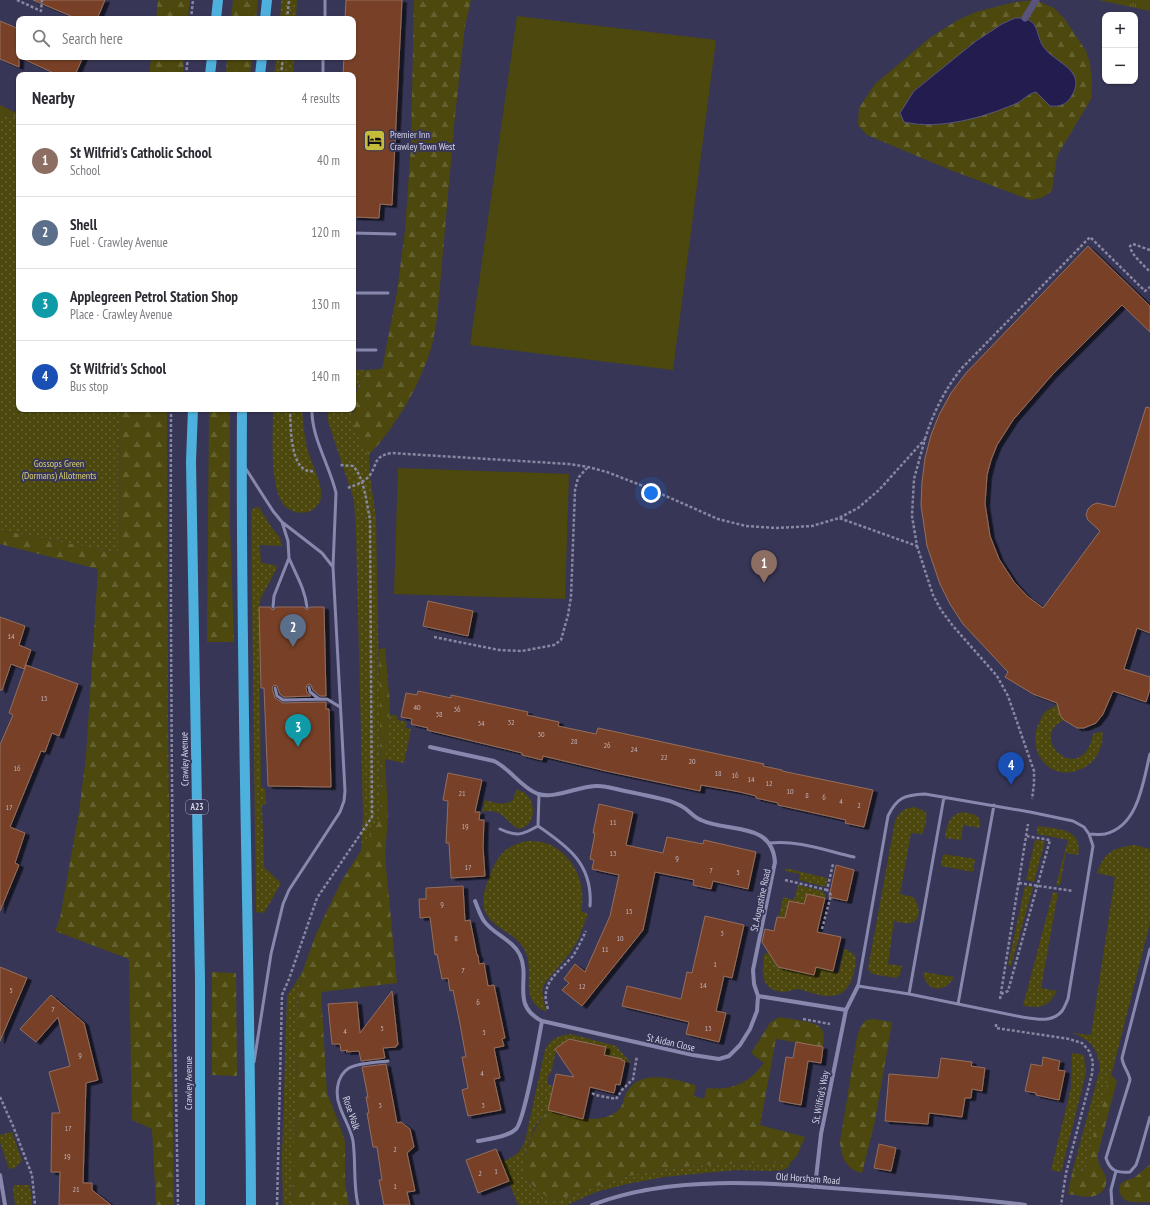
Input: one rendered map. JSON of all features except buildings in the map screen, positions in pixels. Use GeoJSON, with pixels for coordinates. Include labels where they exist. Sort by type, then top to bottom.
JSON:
{"type":"FeatureCollection","features":[{"type":"Feature","properties":{"kind":"main road"},"geometry":{"type":"LineString","coordinates":[[216,16],[218,0]]}},
{"type":"Feature","properties":{"kind":"main road"},"geometry":{"type":"LineString","coordinates":[[265,16],[267,0]]}},
{"type":"Feature","properties":{"kind":"main road"},"geometry":{"type":"LineString","coordinates":[[210,72],[212,60]]}},
{"type":"Feature","properties":{"kind":"main road"},"geometry":{"type":"LineString","coordinates":[[260,72],[262,60]]}},
{"type":"Feature","properties":{"kind":"main road","name":"Crawley Avenue"},"geometry":{"type":"LineString","coordinates":[[193,412],[191,461],[200,980],[200,1205]]}},
{"type":"Feature","properties":{"kind":"main road"},"geometry":{"type":"LineString","coordinates":[[242,412],[241,462],[250,1088],[250,1205]]}},
{"type":"Feature","properties":{"kind":"street"},"geometry":{"type":"LineString","coordinates":[[430,747],[494,761],[503,765],[529,790],[539,794],[552,795],[580,788],[596,786],[607,787],[679,804],[702,821],[750,832],[762,836],[770,843]]}},
{"type":"Feature","properties":{"kind":"street","name":"St. Augustine Road"},"geometry":{"type":"LineString","coordinates":[[758,996],[754,984],[753,970],[776,862],[775,852],[770,843]]}},
{"type":"Feature","properties":{"kind":"street","name":"St Aidan Close"},"geometry":{"type":"LineString","coordinates":[[475,901],[484,922],[520,955],[522,963],[525,1006],[529,1012],[542,1021],[707,1058],[719,1059],[729,1056],[740,1045],[750,1029],[757,1011],[758,996]]}},
{"type":"Feature","properties":{"kind":"street","name":"St. Wilfrid's Way"},"geometry":{"type":"LineString","coordinates":[[815,1186],[821,1134],[842,1026],[846,1010],[858,986]]}},
{"type":"Feature","properties":{"kind":"street"},"geometry":{"type":"LineString","coordinates":[[758,996],[846,1010]]}},
{"type":"Feature","properties":{"kind":"street"},"geometry":{"type":"LineString","coordinates":[[478,1141],[510,1134],[517,1129],[524,1110],[542,1021]]}},
{"type":"Feature","properties":{"kind":"street"},"geometry":{"type":"LineString","coordinates":[[0,1175],[5,1205]]}},
{"type":"Feature","properties":{"kind":"street","name":"Old Horsham Road"},"geometry":{"type":"LineString","coordinates":[[592,1205],[608,1198],[652,1190],[696,1184],[752,1183],[815,1186],[1025,1205]]}},
{"type":"Feature","properties":{"kind":"lane"},"geometry":{"type":"LineString","coordinates":[[325,0],[325,16]]}},
{"type":"Feature","properties":{"kind":"lane"},"geometry":{"type":"LineString","coordinates":[[323,60],[323,72]]}},
{"type":"Feature","properties":{"kind":"lane"},"geometry":{"type":"LineString","coordinates":[[356,233],[395,234]]}},
{"type":"Feature","properties":{"kind":"lane"},"geometry":{"type":"LineString","coordinates":[[356,293],[388,293]]}},
{"type":"Feature","properties":{"kind":"lane"},"geometry":{"type":"LineString","coordinates":[[356,350],[376,350]]}},
{"type":"Feature","properties":{"kind":"lane"},"geometry":{"type":"LineString","coordinates":[[250,1088],[271,954],[283,904],[292,885],[340,812],[344,801],[345,791],[333,567],[336,493],[334,482],[311,421],[312,412]]}},
{"type":"Feature","properties":{"kind":"lane"},"geometry":{"type":"LineString","coordinates":[[241,462],[282,522],[317,549],[333,567]]}},
{"type":"Feature","properties":{"kind":"lane"},"geometry":{"type":"LineString","coordinates":[[282,522],[288,541],[290,558],[294,572],[303,587],[307,607]]}},
{"type":"Feature","properties":{"kind":"lane"},"geometry":{"type":"LineString","coordinates":[[272,606],[274,596],[290,558]]}},
{"type":"Feature","properties":{"kind":"lane"},"geometry":{"type":"LineString","coordinates":[[309,687],[310,692],[319,699]]}},
{"type":"Feature","properties":{"kind":"lane"},"geometry":{"type":"LineString","coordinates":[[275,688],[277,696],[284,700],[327,699],[340,706]]}},
{"type":"Feature","properties":{"kind":"lane"},"geometry":{"type":"LineString","coordinates":[[1089,834],[1105,834],[1119,827],[1130,816],[1136,804],[1150,754]]}},
{"type":"Feature","properties":{"kind":"lane"},"geometry":{"type":"LineString","coordinates":[[538,826],[539,794]]}},
{"type":"Feature","properties":{"kind":"lane"},"geometry":{"type":"LineString","coordinates":[[925,794],[994,805],[1073,821],[1084,827],[1089,834],[1092,846],[1085,893],[1068,999],[1062,1012],[1052,1018],[1039,1020],[909,994],[858,986],[888,816],[893,806],[900,799],[912,795],[925,794]]}},
{"type":"Feature","properties":{"kind":"lane"},"geometry":{"type":"LineString","coordinates":[[909,994],[944,797]]}},
{"type":"Feature","properties":{"kind":"lane"},"geometry":{"type":"LineString","coordinates":[[958,1004],[994,805]]}},
{"type":"Feature","properties":{"kind":"lane"},"geometry":{"type":"LineString","coordinates":[[500,829],[510,834],[518,835],[538,826]]}},
{"type":"Feature","properties":{"kind":"lane"},"geometry":{"type":"LineString","coordinates":[[538,826],[565,845],[578,858],[589,883],[590,906]]}},
{"type":"Feature","properties":{"kind":"lane"},"geometry":{"type":"LineString","coordinates":[[770,843],[794,843],[854,857]]}},
{"type":"Feature","properties":{"kind":"lane"},"geometry":{"type":"LineString","coordinates":[[1150,950],[1122,1058],[1123,1066],[1129,1075],[1130,1080],[1106,1158],[1108,1165],[1116,1172],[1130,1172],[1136,1165],[1150,1117]]}},
{"type":"Feature","properties":{"kind":"lane","name":"Rose Walk"},"geometry":{"type":"LineString","coordinates":[[358,1205],[355,1194],[353,1140],[348,1124],[340,1108],[337,1096],[338,1087],[340,1080],[348,1068],[388,1061]]}},
{"type":"Feature","properties":{"kind":"lane"},"geometry":{"type":"LineString","coordinates":[[1112,1205],[1111,1190],[1116,1172]]}},
{"type":"Feature","properties":{"kind":"path"},"geometry":{"type":"LineString","coordinates":[[17,0],[41,11],[42,0]]}},
{"type":"Feature","properties":{"kind":"path"},"geometry":{"type":"LineString","coordinates":[[191,16],[193,0]]}},
{"type":"Feature","properties":{"kind":"path"},"geometry":{"type":"LineString","coordinates":[[287,16],[289,0]]}},
{"type":"Feature","properties":{"kind":"path"},"geometry":{"type":"LineString","coordinates":[[186,72],[188,60]]}},
{"type":"Feature","properties":{"kind":"path"},"geometry":{"type":"LineString","coordinates":[[280,72],[282,60]]}},
{"type":"Feature","properties":{"kind":"path"},"geometry":{"type":"LineString","coordinates":[[1061,1205],[1066,1173],[1092,1074],[1093,1062],[1089,1051],[1082,1043],[1068,1039],[996,1028],[1030,812],[1034,784],[1034,771],[1013,709],[997,676],[953,626],[941,610],[933,595],[917,546],[912,516],[914,479],[932,418],[940,399],[949,384],[961,369],[1090,237],[1145,291],[1150,287]]}},
{"type":"Feature","properties":{"kind":"path"},"geometry":{"type":"LineString","coordinates":[[1150,250],[1133,244],[1130,246],[1130,249],[1150,272]]}},
{"type":"Feature","properties":{"kind":"path"},"geometry":{"type":"LineString","coordinates":[[171,412],[174,985],[178,1205]]}},
{"type":"Feature","properties":{"kind":"path"},"geometry":{"type":"LineString","coordinates":[[277,1205],[282,995],[318,898],[372,817],[370,519],[362,482],[358,472],[353,466],[344,464],[312,471],[303,469],[297,462],[293,451],[290,412]]}},
{"type":"Feature","properties":{"kind":"path"},"geometry":{"type":"LineString","coordinates":[[336,493],[362,482],[370,476],[377,460],[383,455],[391,454],[569,464],[607,472],[644,486],[718,519],[746,526],[776,528],[812,526],[840,518],[858,508],[879,490],[925,439]]}},
{"type":"Feature","properties":{"kind":"path"},"geometry":{"type":"LineString","coordinates":[[434,637],[499,650],[522,651],[554,646],[561,640],[566,626],[571,597],[575,490],[578,478],[588,468]]}},
{"type":"Feature","properties":{"kind":"path"},"geometry":{"type":"LineString","coordinates":[[840,518],[917,546]]}},
{"type":"Feature","properties":{"kind":"path"},"geometry":{"type":"LineString","coordinates":[[1001,994],[1008,991],[1050,840],[1026,836]]}},
{"type":"Feature","properties":{"kind":"path"},"geometry":{"type":"LineString","coordinates":[[827,890],[835,853]]}},
{"type":"Feature","properties":{"kind":"path"},"geometry":{"type":"LineString","coordinates":[[772,877],[827,890],[831,895],[822,929]]}},
{"type":"Feature","properties":{"kind":"path"},"geometry":{"type":"LineString","coordinates":[[1019,883],[1085,893]]}},
{"type":"Feature","properties":{"kind":"path"},"geometry":{"type":"LineString","coordinates":[[551,1023],[545,994],[550,980],[579,946],[586,931]]}},
{"type":"Feature","properties":{"kind":"path"},"geometry":{"type":"LineString","coordinates":[[799,1018],[842,1026]]}},
{"type":"Feature","properties":{"kind":"path"},"geometry":{"type":"LineString","coordinates":[[592,1093],[595,1096],[616,1099],[622,1090],[633,1079],[639,1043]]}},
{"type":"Feature","properties":{"kind":"path"},"geometry":{"type":"LineString","coordinates":[[0,1097],[14,1126],[32,1175],[35,1205]]}},
{"type":"Feature","properties":{"kind":"green space"},"geometry":{"type":"Polygon","coordinates":[[[158,0],[190,0],[188,16],[156,16],[158,0]]]}},
{"type":"Feature","properties":{"kind":"green space"},"geometry":{"type":"Polygon","coordinates":[[[233,0],[258,0],[256,16],[231,16],[233,0]]]}},
{"type":"Feature","properties":{"kind":"green space"},"geometry":{"type":"Polygon","coordinates":[[[281,0],[297,0],[296,16],[280,16],[281,0]]]}},
{"type":"Feature","properties":{"kind":"green space"},"geometry":{"type":"Polygon","coordinates":[[[414,0],[471,0],[465,26],[455,116],[437,319],[433,342],[420,378],[406,405],[389,431],[369,455],[355,430],[353,412],[356,412],[356,392],[365,370],[382,369],[397,292],[405,230],[411,144],[414,0]]]}},
{"type":"Feature","properties":{"kind":"green space"},"geometry":{"type":"Polygon","coordinates":[[[1035,0],[1054,8],[1064,18],[1086,51],[1090,63],[1092,83],[1091,99],[1057,156],[1052,191],[1042,198],[1030,200],[948,169],[867,135],[858,125],[859,108],[875,84],[931,37],[958,20],[976,12],[1015,2],[1035,0]],[[1015,18],[1017,103],[1029,94],[1036,92],[1043,99],[1071,70],[1046,51],[1033,23],[1023,18],[1015,18]]]}},
{"type":"Feature","properties":{"kind":"green space"},"geometry":{"type":"Polygon","coordinates":[[[1098,0],[1150,0],[1150,11],[1098,0]]]}},
{"type":"Feature","properties":{"kind":"green space"},"geometry":{"type":"Polygon","coordinates":[[[517,16],[716,40],[673,370],[470,345],[517,16]]]}},
{"type":"Feature","properties":{"kind":"green space"},"geometry":{"type":"Polygon","coordinates":[[[151,60],[184,60],[183,72],[149,72],[151,60]]]}},
{"type":"Feature","properties":{"kind":"green space"},"geometry":{"type":"Polygon","coordinates":[[[227,60],[252,60],[250,72],[226,72],[227,60]]]}},
{"type":"Feature","properties":{"kind":"green space"},"geometry":{"type":"Polygon","coordinates":[[[276,60],[294,60],[293,72],[274,72],[276,60]]]}},
{"type":"Feature","properties":{"kind":"green space"},"geometry":{"type":"Polygon","coordinates":[[[0,105],[16,113],[16,117],[0,114],[0,105]]]}},
{"type":"Feature","properties":{"kind":"green space","name":"Gossops Green (Dormans) Allotments"},"geometry":{"type":"Polygon","coordinates":[[[0,114],[16,117],[16,412],[119,412],[118,553],[0,530],[0,114]]]}},
{"type":"Feature","properties":{"kind":"green space"},"geometry":{"type":"Polygon","coordinates":[[[356,370],[365,370],[356,389],[356,370]]]}},
{"type":"Feature","properties":{"kind":"green space"},"geometry":{"type":"Polygon","coordinates":[[[119,412],[167,412],[168,728],[174,1205],[156,1205],[152,1129],[132,1120],[129,959],[55,931],[60,918],[79,812],[86,756],[98,569],[0,544],[0,530],[118,553],[119,412]]]}},
{"type":"Feature","properties":{"kind":"green space"},"geometry":{"type":"Polygon","coordinates":[[[209,412],[230,412],[230,527],[234,642],[207,642],[209,412]]]}},
{"type":"Feature","properties":{"kind":"green space"},"geometry":{"type":"Polygon","coordinates":[[[273,412],[302,412],[307,448],[319,481],[321,493],[321,498],[318,505],[314,509],[302,513],[295,512],[284,505],[277,490],[273,467],[273,412]]]}},
{"type":"Feature","properties":{"kind":"green space"},"geometry":{"type":"Polygon","coordinates":[[[328,412],[352,412],[355,431],[369,455],[370,476],[376,518],[381,802],[379,819],[361,851],[363,815],[354,500],[328,421],[328,412]]]}},
{"type":"Feature","properties":{"kind":"green space"},"geometry":{"type":"Polygon","coordinates":[[[398,468],[569,474],[565,599],[394,594],[398,468]]]}},
{"type":"Feature","properties":{"kind":"green space"},"geometry":{"type":"Polygon","coordinates":[[[259,507],[280,538],[282,546],[260,545],[261,563],[275,565],[277,568],[261,598],[259,607],[261,787],[265,789],[266,805],[262,805],[264,867],[281,883],[264,913],[256,912],[251,512],[253,508],[259,507]]]}},
{"type":"Feature","properties":{"kind":"green space"},"geometry":{"type":"Polygon","coordinates":[[[385,648],[390,704],[385,759],[388,815],[385,856],[397,983],[321,992],[327,1093],[345,1141],[345,1184],[349,1205],[292,1205],[299,991],[302,973],[316,934],[341,882],[372,833],[379,819],[381,802],[379,649],[385,648]]]}},
{"type":"Feature","properties":{"kind":"green space"},"geometry":{"type":"Polygon","coordinates":[[[1060,704],[1060,713],[1064,720],[1054,728],[1051,738],[1053,747],[1060,754],[1069,758],[1079,758],[1087,750],[1093,734],[1102,731],[1103,738],[1096,757],[1088,766],[1076,771],[1065,773],[1056,771],[1047,766],[1037,751],[1035,741],[1036,731],[1044,713],[1060,704]]]}},
{"type":"Feature","properties":{"kind":"green space"},"geometry":{"type":"Polygon","coordinates":[[[389,714],[397,716],[397,720],[407,722],[405,728],[411,729],[404,763],[385,759],[389,714]]]}},
{"type":"Feature","properties":{"kind":"green space"},"geometry":{"type":"Polygon","coordinates":[[[516,790],[523,792],[528,796],[533,808],[533,815],[526,826],[519,829],[500,814],[489,811],[482,812],[485,800],[496,803],[510,802],[513,800],[516,790]]]}},
{"type":"Feature","properties":{"kind":"green space"},"geometry":{"type":"Polygon","coordinates":[[[915,807],[926,812],[926,823],[922,834],[911,833],[900,894],[913,897],[919,912],[917,918],[910,923],[894,921],[888,964],[902,966],[900,975],[896,978],[872,974],[868,969],[895,821],[902,811],[915,807]]]}},
{"type":"Feature","properties":{"kind":"green space"},"geometry":{"type":"Polygon","coordinates":[[[962,812],[973,814],[978,817],[980,820],[980,828],[963,825],[961,840],[945,838],[949,822],[954,816],[962,812]]]}},
{"type":"Feature","properties":{"kind":"green space"},"geometry":{"type":"Polygon","coordinates":[[[1037,826],[1060,829],[1073,835],[1077,840],[1079,846],[1078,855],[1066,853],[1060,885],[1056,885],[1068,840],[1037,834],[1037,826]]]}},
{"type":"Feature","properties":{"kind":"green space"},"geometry":{"type":"Polygon","coordinates":[[[1035,840],[1045,841],[1034,882],[1026,880],[1035,840]]]}},
{"type":"Feature","properties":{"kind":"green space"},"geometry":{"type":"Polygon","coordinates":[[[527,841],[548,844],[565,855],[580,881],[582,891],[581,911],[588,914],[578,940],[570,953],[545,983],[542,990],[546,1012],[537,1006],[532,1000],[529,985],[528,960],[525,951],[517,940],[489,919],[483,905],[485,890],[492,870],[501,854],[514,845],[527,841]]]}},
{"type":"Feature","properties":{"kind":"green space"},"geometry":{"type":"Polygon","coordinates":[[[1135,845],[1150,849],[1150,923],[1115,1061],[1083,1174],[1072,1173],[1100,1069],[1095,1050],[1089,1042],[1072,1033],[1091,1035],[1115,877],[1097,873],[1103,860],[1115,849],[1135,845]]]}},
{"type":"Feature","properties":{"kind":"green space"},"geometry":{"type":"Polygon","coordinates":[[[943,854],[975,859],[973,872],[941,866],[943,854]]]}},
{"type":"Feature","properties":{"kind":"green space"},"geometry":{"type":"Polygon","coordinates":[[[785,868],[827,878],[826,887],[799,880],[800,874],[785,871],[785,868]]]}},
{"type":"Feature","properties":{"kind":"green space"},"geometry":{"type":"Polygon","coordinates":[[[798,885],[822,891],[826,895],[822,908],[819,897],[807,894],[804,904],[789,901],[785,918],[779,917],[783,897],[794,900],[798,885]]]}},
{"type":"Feature","properties":{"kind":"green space"},"geometry":{"type":"Polygon","coordinates":[[[1025,886],[1033,887],[1011,966],[1008,965],[1025,886]]]}},
{"type":"Feature","properties":{"kind":"green space"},"geometry":{"type":"Polygon","coordinates":[[[1053,892],[1058,893],[1041,988],[1057,991],[1054,997],[1043,1006],[1023,1006],[1053,892]]]}},
{"type":"Feature","properties":{"kind":"green space"},"geometry":{"type":"Polygon","coordinates":[[[844,949],[851,952],[856,957],[851,982],[843,992],[838,995],[823,996],[798,989],[787,992],[773,990],[764,980],[764,955],[768,952],[778,968],[780,966],[814,975],[816,967],[839,972],[844,949]]]}},
{"type":"Feature","properties":{"kind":"green space"},"geometry":{"type":"Polygon","coordinates":[[[212,972],[236,973],[237,1076],[212,1075],[212,972]]]}},
{"type":"Feature","properties":{"kind":"green space"},"geometry":{"type":"Polygon","coordinates":[[[923,972],[954,977],[946,986],[936,988],[927,984],[923,972]]]}},
{"type":"Feature","properties":{"kind":"green space"},"geometry":{"type":"Polygon","coordinates":[[[302,973],[299,991],[292,1205],[283,1205],[282,1158],[287,996],[302,973]]]}},
{"type":"Feature","properties":{"kind":"green space"},"geometry":{"type":"Polygon","coordinates":[[[779,1017],[808,1022],[818,1026],[821,1028],[824,1037],[823,1047],[776,1039],[760,1125],[805,1137],[797,1156],[791,1162],[689,1166],[649,1172],[629,1176],[553,1202],[531,1184],[525,1177],[527,1149],[533,1133],[548,1110],[585,1119],[609,1116],[621,1108],[628,1090],[634,1083],[651,1077],[660,1077],[696,1085],[694,1096],[704,1099],[707,1088],[716,1089],[732,1087],[746,1080],[758,1070],[764,1063],[751,1053],[770,1023],[779,1017]]]}},
{"type":"Feature","properties":{"kind":"green space"},"geometry":{"type":"Polygon","coordinates":[[[873,1019],[892,1022],[875,1121],[862,1173],[852,1169],[845,1162],[840,1142],[857,1037],[860,1028],[866,1020],[873,1019]]]}},
{"type":"Feature","properties":{"kind":"green space"},"geometry":{"type":"Polygon","coordinates":[[[571,1034],[616,1046],[631,1063],[604,1055],[606,1047],[570,1039],[555,1048],[556,1051],[547,1084],[553,1086],[548,1110],[534,1128],[527,1147],[525,1168],[525,1177],[532,1185],[543,1192],[553,1202],[629,1176],[689,1166],[791,1162],[788,1168],[771,1171],[736,1170],[664,1177],[596,1192],[567,1205],[518,1205],[501,1162],[516,1154],[521,1149],[525,1141],[547,1046],[556,1038],[571,1034]]]}},
{"type":"Feature","properties":{"kind":"green space"},"geometry":{"type":"Polygon","coordinates":[[[1072,1053],[1084,1055],[1086,1073],[1061,1172],[1051,1170],[1071,1088],[1072,1053]]]}},
{"type":"Feature","properties":{"kind":"green space"},"geometry":{"type":"Polygon","coordinates":[[[1110,1074],[1117,1081],[1098,1153],[1099,1163],[1106,1177],[1104,1189],[1097,1195],[1088,1197],[1068,1194],[1072,1173],[1083,1174],[1110,1074]]]}},
{"type":"Feature","properties":{"kind":"green space"},"geometry":{"type":"Polygon","coordinates":[[[12,1132],[22,1161],[15,1168],[9,1169],[0,1142],[0,1135],[12,1132]]]}},
{"type":"Feature","properties":{"kind":"green space"},"geometry":{"type":"Polygon","coordinates":[[[1150,1165],[1150,1202],[1132,1202],[1122,1197],[1120,1192],[1121,1184],[1124,1181],[1132,1179],[1150,1165]]]}},
{"type":"Feature","properties":{"kind":"green space"},"geometry":{"type":"Polygon","coordinates":[[[14,1185],[30,1185],[32,1205],[15,1205],[14,1185]]]}},
{"type":"Feature","properties":{"kind":"shaded area"},"geometry":{"type":"Polygon","coordinates":[[[1015,18],[1024,19],[1034,24],[1042,45],[1074,75],[1076,81],[1075,88],[1071,97],[1065,104],[1050,106],[1036,92],[1030,94],[1018,103],[975,118],[946,124],[931,125],[904,122],[900,113],[914,91],[976,41],[1002,24],[1015,18]]]}},
{"type":"Feature","properties":{"kind":"waterway"},"geometry":{"type":"LineString","coordinates":[[1025,18],[1036,0]]}},
{"type":"Feature","properties":{"kind":"place","name":"Premier Inn Crawley Town West"},"geometry":{"type":"Point","coordinates":[374,140]}},
{"type":"Feature","properties":{"kind":"place","name":"St Wilfrid's Catholic School"},"geometry":{"type":"Point","coordinates":[764,583]}},
{"type":"Feature","properties":{"kind":"place","name":"Shell"},"geometry":{"type":"Point","coordinates":[293,647]}},
{"type":"Feature","properties":{"kind":"place","name":"Applegreen Petrol Station Shop"},"geometry":{"type":"Point","coordinates":[298,747]}},
{"type":"Feature","properties":{"kind":"place","name":"St Wilfrid's School"},"geometry":{"type":"Point","coordinates":[1011,785]}}]}
